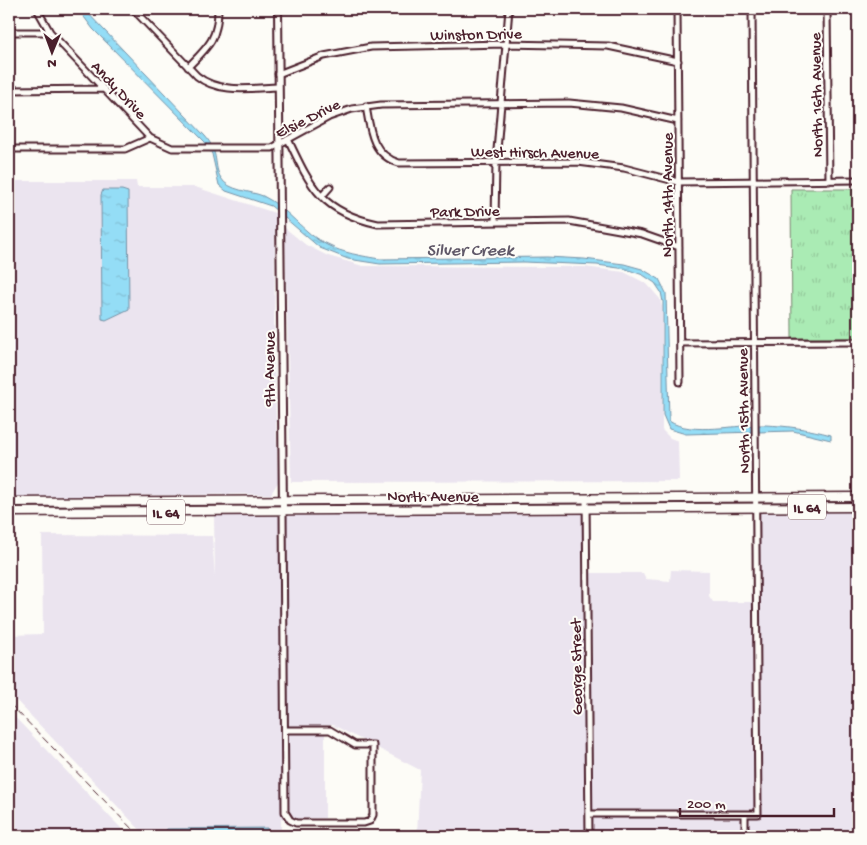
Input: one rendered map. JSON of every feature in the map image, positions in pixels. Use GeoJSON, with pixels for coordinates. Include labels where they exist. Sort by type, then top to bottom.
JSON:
{"type":"FeatureCollection","features":[{"type":"Feature","properties":{"kind":"main road","name":"North Avenue"},"geometry":{"type":"LineString","coordinates":[[9,502],[858,497]]}},
{"type":"Feature","properties":{"kind":"main road","name":"North Avenue"},"geometry":{"type":"LineString","coordinates":[[9,512],[858,507]]}},
{"type":"Feature","properties":{"kind":"street","name":"Andy Drive"},"geometry":{"type":"LineString","coordinates":[[37,9],[50,32],[150,138]]}},
{"type":"Feature","properties":{"kind":"street"},"geometry":{"type":"LineString","coordinates":[[133,9],[206,84],[219,88],[278,87]]}},
{"type":"Feature","properties":{"kind":"street"},"geometry":{"type":"LineString","coordinates":[[138,14],[143,9]]}},
{"type":"Feature","properties":{"kind":"street"},"geometry":{"type":"LineString","coordinates":[[188,67],[213,39],[218,24],[218,9]]}},
{"type":"Feature","properties":{"kind":"street","name":"9th Avenue"},"geometry":{"type":"LineString","coordinates":[[279,9],[278,87],[285,812],[290,820],[296,823],[364,823],[370,821],[373,815],[373,745],[355,745],[330,730],[285,730]]}},
{"type":"Feature","properties":{"kind":"street"},"geometry":{"type":"LineString","coordinates":[[494,222],[500,104],[509,9]]}},
{"type":"Feature","properties":{"kind":"street","name":"North 14th Avenue"},"geometry":{"type":"LineString","coordinates":[[677,9],[680,382]]}},
{"type":"Feature","properties":{"kind":"street","name":"North 15th Avenue"},"geometry":{"type":"LineString","coordinates":[[745,814],[758,814],[752,9]]}},
{"type":"Feature","properties":{"kind":"street","name":"North 16th Avenue"},"geometry":{"type":"LineString","coordinates":[[827,9],[829,181]]}},
{"type":"Feature","properties":{"kind":"street"},"geometry":{"type":"LineString","coordinates":[[9,32],[50,32]]}},
{"type":"Feature","properties":{"kind":"street","name":"Winston Drive"},"geometry":{"type":"LineString","coordinates":[[278,74],[324,56],[363,48],[505,44],[608,46],[644,52],[678,61]]}},
{"type":"Feature","properties":{"kind":"street"},"geometry":{"type":"LineString","coordinates":[[9,90],[104,89]]}},
{"type":"Feature","properties":{"kind":"street","name":"Elsie Drive"},"geometry":{"type":"LineString","coordinates":[[150,138],[172,148],[272,148],[328,117],[366,106],[569,103],[603,106],[678,121]]}},
{"type":"Feature","properties":{"kind":"street","name":"West Hirsch Avenue"},"geometry":{"type":"LineString","coordinates":[[366,106],[375,146],[391,160],[405,163],[593,163],[642,172],[678,182],[858,180]]}},
{"type":"Feature","properties":{"kind":"street"},"geometry":{"type":"LineString","coordinates":[[9,149],[125,149],[150,138]]}},
{"type":"Feature","properties":{"kind":"street","name":"Park Drive"},"geometry":{"type":"LineString","coordinates":[[288,139],[312,187],[333,207],[346,214],[378,224],[569,221],[642,234],[679,247]]}},
{"type":"Feature","properties":{"kind":"street"},"geometry":{"type":"LineString","coordinates":[[322,196],[330,187]]}},
{"type":"Feature","properties":{"kind":"street"},"geometry":{"type":"LineString","coordinates":[[680,343],[858,342]]}},
{"type":"Feature","properties":{"kind":"street","name":"George Street"},"geometry":{"type":"LineString","coordinates":[[586,498],[589,836]]}},
{"type":"Feature","properties":{"kind":"street"},"geometry":{"type":"LineString","coordinates":[[589,814],[745,814],[745,836]]}},
{"type":"Feature","properties":{"kind":"shaded area"},"geometry":{"type":"Polygon","coordinates":[[[9,181],[136,181],[137,187],[195,187],[275,213],[274,361],[278,482],[271,494],[9,497],[9,181]]]}},
{"type":"Feature","properties":{"kind":"shaded area"},"geometry":{"type":"Polygon","coordinates":[[[285,228],[306,245],[328,256],[363,266],[584,267],[624,272],[647,284],[660,299],[662,307],[662,430],[670,438],[678,441],[679,481],[291,482],[285,228]]]}},
{"type":"Feature","properties":{"kind":"shaded area"},"geometry":{"type":"Polygon","coordinates":[[[760,512],[858,512],[858,836],[417,836],[420,770],[333,725],[281,728],[282,734],[325,733],[325,818],[281,819],[281,836],[146,836],[9,693],[9,635],[43,634],[42,535],[212,536],[215,577],[214,516],[584,514],[587,666],[592,665],[591,573],[643,573],[646,579],[670,581],[671,570],[709,571],[709,596],[713,602],[759,602],[760,512]]]}},
{"type":"Feature","properties":{"kind":"shaded area"},"geometry":{"type":"Polygon","coordinates":[[[9,711],[111,818],[129,836],[9,836],[9,711]]]}},
{"type":"Feature","properties":{"kind":"green space"},"geometry":{"type":"Polygon","coordinates":[[[791,189],[858,189],[858,338],[792,338],[791,189]]]}},
{"type":"Feature","properties":{"kind":"water"},"geometry":{"type":"Polygon","coordinates":[[[78,9],[84,9],[205,136],[213,148],[217,169],[224,182],[234,188],[263,196],[272,201],[318,240],[346,252],[380,259],[547,257],[624,264],[642,269],[659,279],[666,293],[669,421],[690,428],[702,429],[754,425],[790,427],[831,435],[831,440],[793,431],[686,434],[669,429],[663,415],[663,302],[661,292],[655,283],[643,275],[626,269],[597,265],[524,262],[380,264],[348,259],[320,248],[271,206],[226,191],[219,185],[212,154],[205,142],[93,29],[78,9]]]}},
{"type":"Feature","properties":{"kind":"water"},"geometry":{"type":"Polygon","coordinates":[[[103,190],[122,190],[128,192],[129,309],[106,320],[102,319],[101,195],[103,190]]]}},
{"type":"Feature","properties":{"kind":"water"},"geometry":{"type":"Polygon","coordinates":[[[267,828],[269,836],[168,836],[165,831],[167,829],[267,828]]]}},
{"type":"Feature","properties":{"kind":"waterway","name":"Silver Creek"},"geometry":{"type":"LineString","coordinates":[[317,239],[334,247]]}},
{"type":"Feature","properties":{"kind":"railway"},"geometry":{"type":"LineString","coordinates":[[9,703],[139,836]]}}]}
